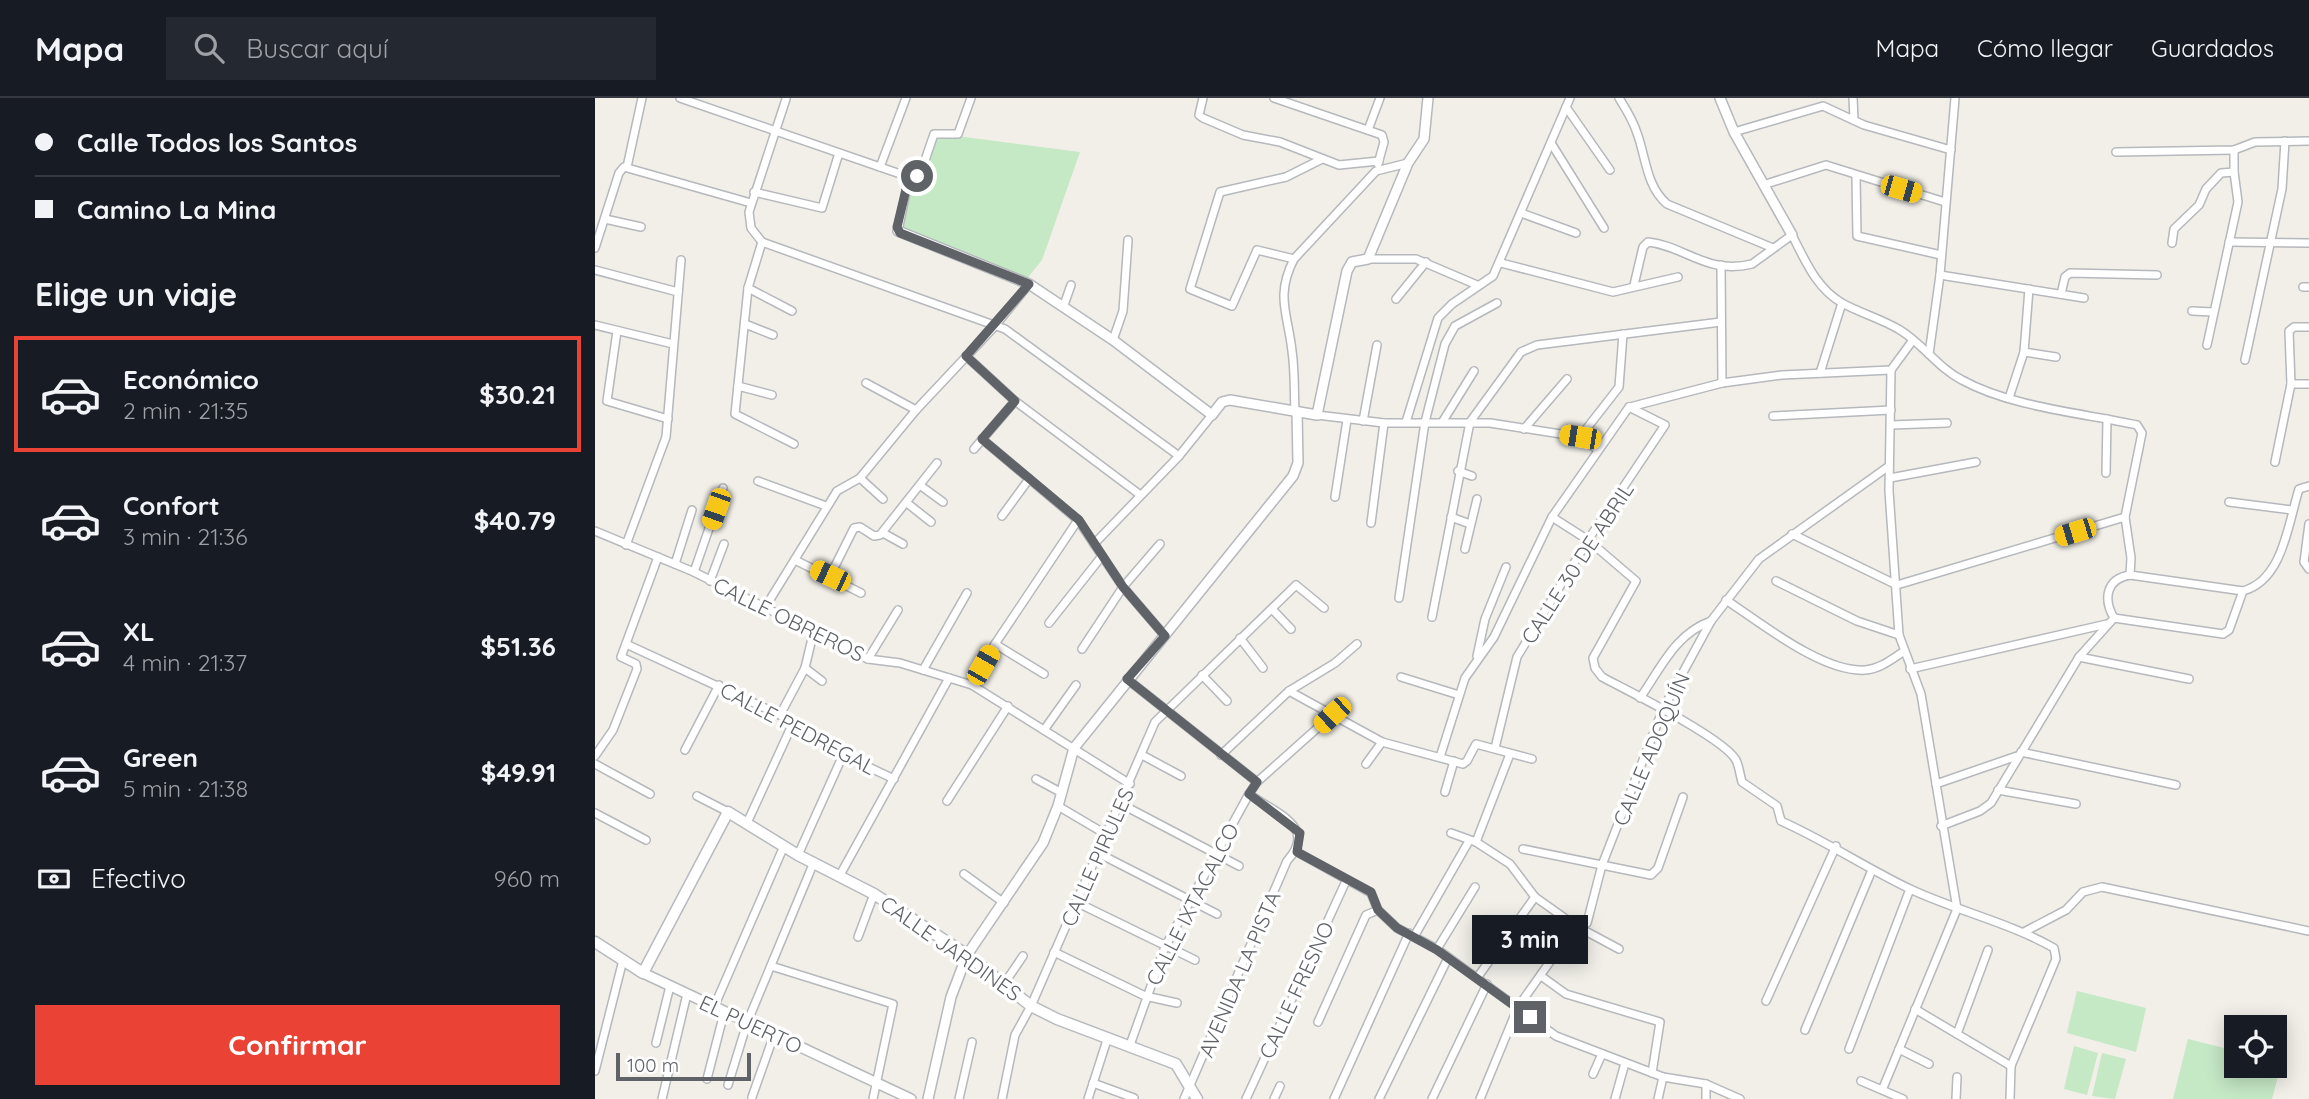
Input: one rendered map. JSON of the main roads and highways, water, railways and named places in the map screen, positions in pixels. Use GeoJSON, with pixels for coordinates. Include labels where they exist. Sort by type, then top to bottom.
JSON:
{"type":"FeatureCollection","features":[{"type":"Feature","properties":{"kind":"main road","name":"CALLE JARDINES"},"geometry":{"type":"LineString","coordinates":[[643,972],[728,812],[798,855],[874,894],[967,955],[1031,1006],[1057,1019],[1176,1064],[1196,1099]]}},
{"type":"Feature","properties":{"kind":"main road","name":"EL PUERTO"},"geometry":{"type":"LineString","coordinates":[[595,942],[643,972]]}}]}
